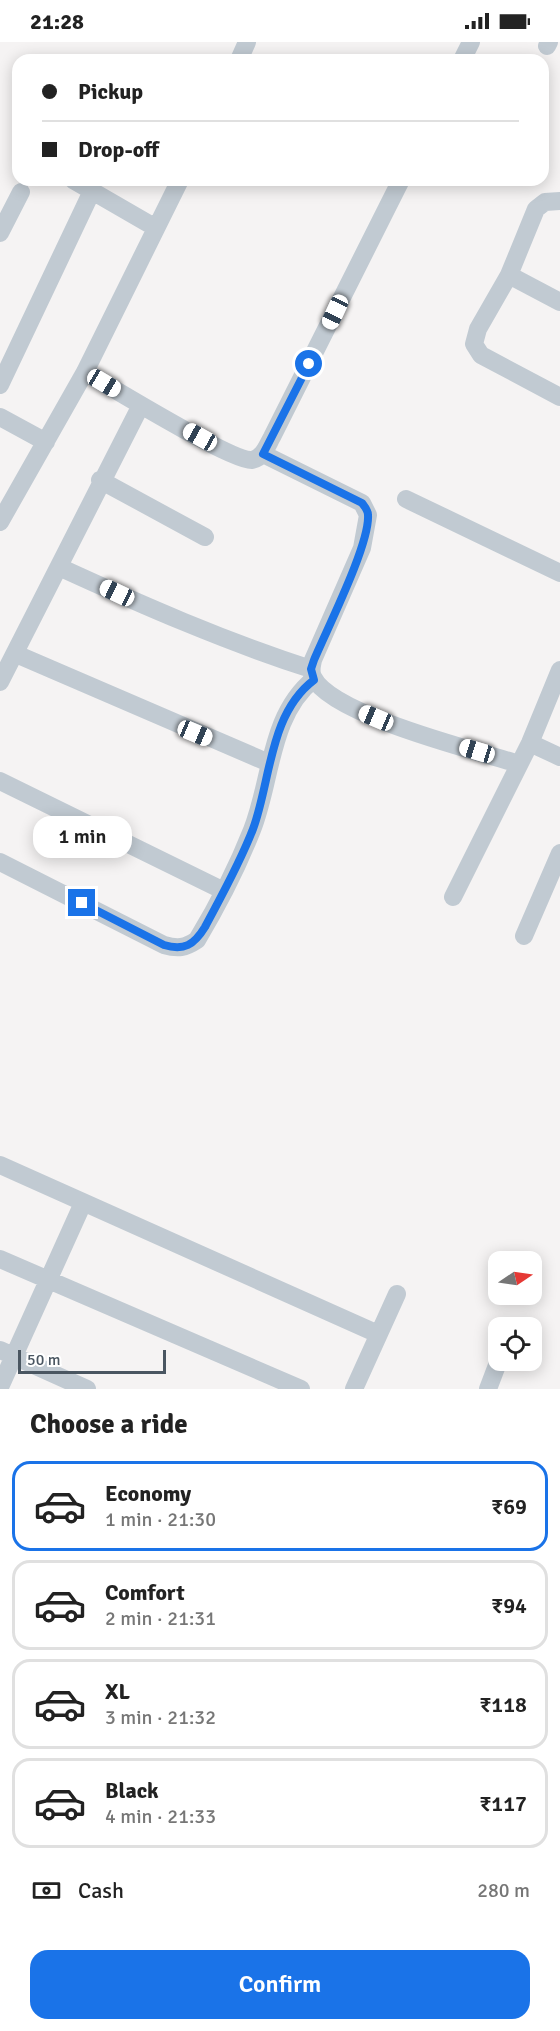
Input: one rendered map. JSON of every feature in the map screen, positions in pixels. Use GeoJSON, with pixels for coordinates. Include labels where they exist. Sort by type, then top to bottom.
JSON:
{"type":"FeatureCollection","features":[{"type":"Feature","properties":{"kind":"street"},"geometry":{"type":"LineString","coordinates":[[83,186],[156,228]]}},
{"type":"Feature","properties":{"kind":"street"},"geometry":{"type":"LineString","coordinates":[[0,522],[85,372],[177,186]]}},
{"type":"Feature","properties":{"kind":"street"},"geometry":{"type":"LineString","coordinates":[[85,372],[141,405],[245,459],[254,460],[263,454],[398,186]]}},
{"type":"Feature","properties":{"kind":"street"},"geometry":{"type":"LineString","coordinates":[[0,385],[92,191]]}},
{"type":"Feature","properties":{"kind":"street"},"geometry":{"type":"LineString","coordinates":[[0,233],[21,192]]}},
{"type":"Feature","properties":{"kind":"street"},"geometry":{"type":"LineString","coordinates":[[560,201],[545,202],[536,209],[509,275],[478,329],[474,344],[476,350],[560,397]]}},
{"type":"Feature","properties":{"kind":"street"},"geometry":{"type":"LineString","coordinates":[[509,275],[560,302]]}},
{"type":"Feature","properties":{"kind":"street"},"geometry":{"type":"LineString","coordinates":[[0,682],[16,654],[100,480],[141,405]]}},
{"type":"Feature","properties":{"kind":"street"},"geometry":{"type":"LineString","coordinates":[[0,417],[45,442]]}},
{"type":"Feature","properties":{"kind":"street"},"geometry":{"type":"LineString","coordinates":[[0,862],[164,945],[177,949],[197,940],[224,891],[253,827],[269,763],[296,698],[313,674],[362,548],[368,515],[362,503],[263,454]]}},
{"type":"Feature","properties":{"kind":"street"},"geometry":{"type":"LineString","coordinates":[[100,480],[205,537]]}},
{"type":"Feature","properties":{"kind":"street"},"geometry":{"type":"LineString","coordinates":[[406,499],[560,573]]}},
{"type":"Feature","properties":{"kind":"street"},"geometry":{"type":"LineString","coordinates":[[59,567],[174,620],[313,674],[343,704],[392,724],[519,764]]}},
{"type":"Feature","properties":{"kind":"street"},"geometry":{"type":"LineString","coordinates":[[16,654],[269,763]]}},
{"type":"Feature","properties":{"kind":"street"},"geometry":{"type":"LineString","coordinates":[[453,897],[530,743],[560,670]]}},
{"type":"Feature","properties":{"kind":"street"},"geometry":{"type":"LineString","coordinates":[[530,743],[560,757]]}},
{"type":"Feature","properties":{"kind":"street"},"geometry":{"type":"LineString","coordinates":[[0,781],[224,891]]}},
{"type":"Feature","properties":{"kind":"street"},"geometry":{"type":"LineString","coordinates":[[524,936],[560,853]]}},
{"type":"Feature","properties":{"kind":"street"},"geometry":{"type":"LineString","coordinates":[[0,1165],[378,1334]]}},
{"type":"Feature","properties":{"kind":"street"},"geometry":{"type":"LineString","coordinates":[[0,1387],[7,1353],[48,1281],[83,1203]]}},
{"type":"Feature","properties":{"kind":"street"},"geometry":{"type":"LineString","coordinates":[[0,1259],[301,1389]]}},
{"type":"Feature","properties":{"kind":"street"},"geometry":{"type":"LineString","coordinates":[[354,1389],[397,1294]]}},
{"type":"Feature","properties":{"kind":"street"},"geometry":{"type":"LineString","coordinates":[[7,1353],[87,1389]]}},
{"type":"Feature","properties":{"kind":"street"},"geometry":{"type":"LineString","coordinates":[[488,1389],[495,1371]]}},
{"type":"Feature","properties":{"kind":"route"},"geometry":{"type":"LineString","coordinates":[[82,903],[164,945],[177,949],[187,947],[197,940],[205,927],[234,871],[253,827],[278,737],[296,698],[302,689],[314,680],[311,669],[314,660],[362,548],[367,528],[367,509],[362,503],[263,454],[309,364]]}}]}
